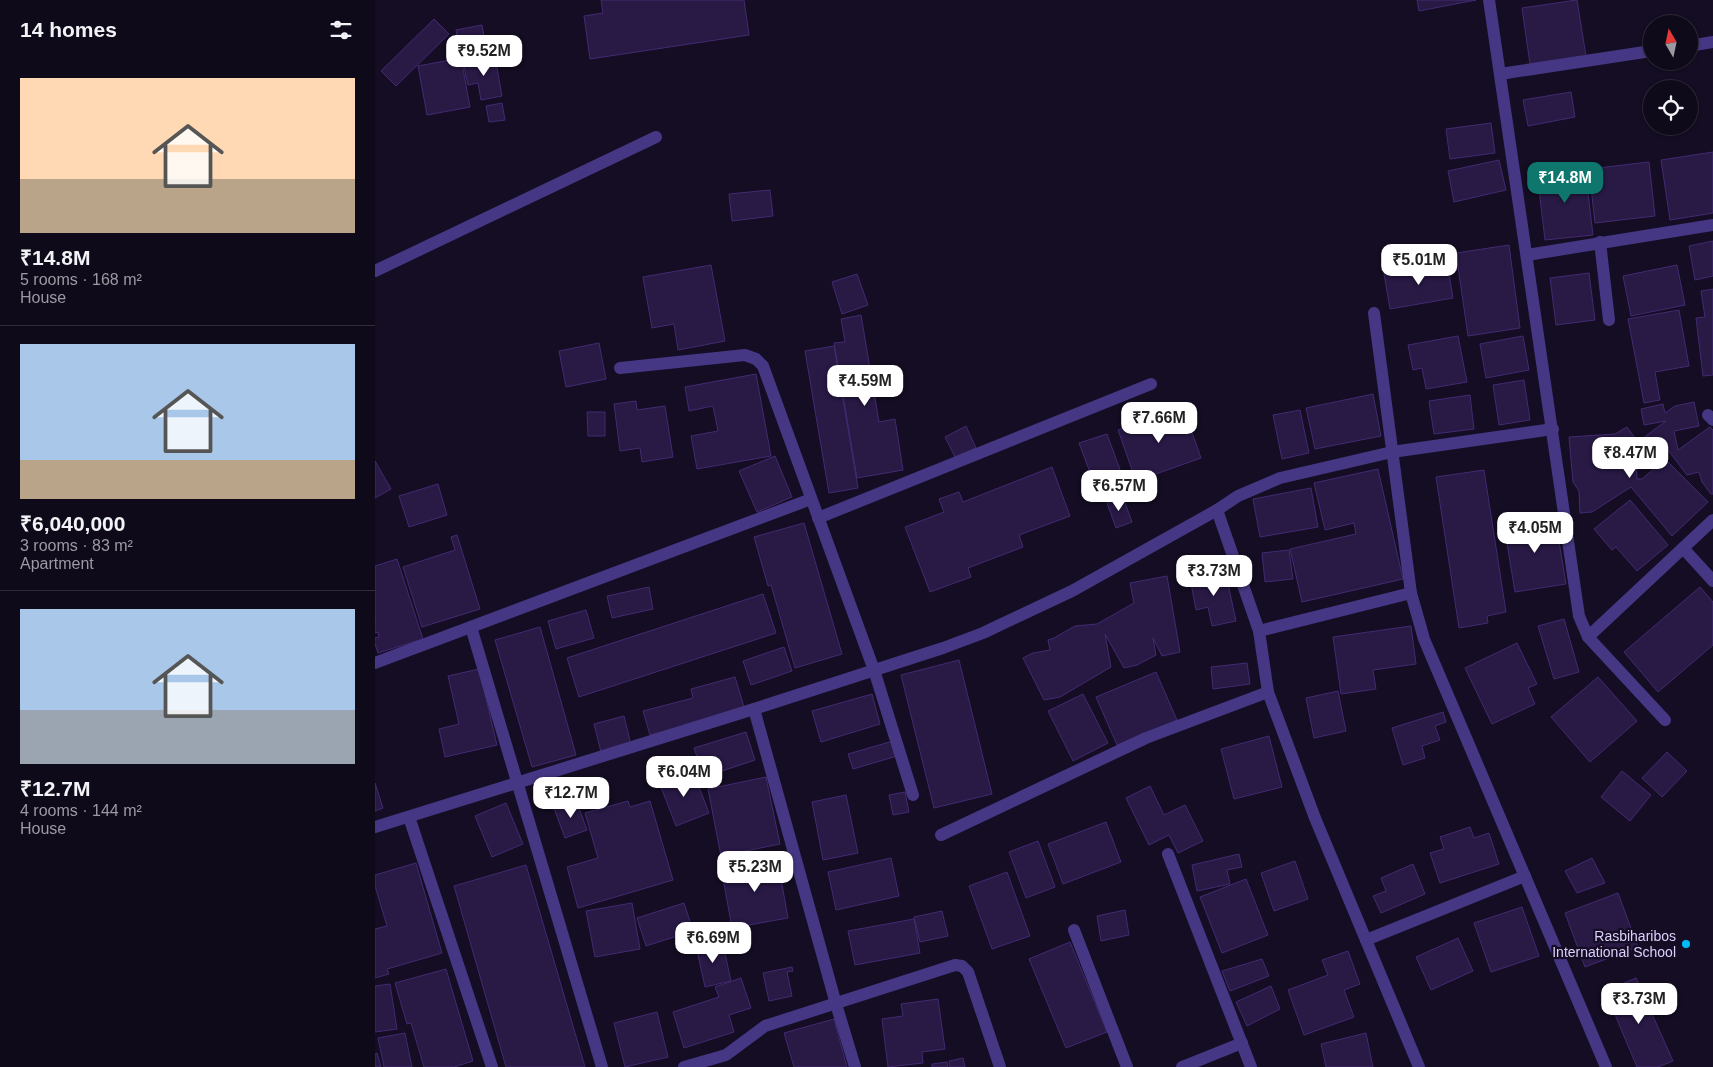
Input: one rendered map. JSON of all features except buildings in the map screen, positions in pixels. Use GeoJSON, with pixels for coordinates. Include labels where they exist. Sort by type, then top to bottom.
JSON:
{"type":"FeatureCollection","features":[{"type":"Feature","properties":{"kind":"street"},"geometry":{"type":"LineString","coordinates":[[1489,0],[1579,616],[1588,638],[1665,720]]}},
{"type":"Feature","properties":{"kind":"street"},"geometry":{"type":"LineString","coordinates":[[1698,44],[1713,42]]}},
{"type":"Feature","properties":{"kind":"street"},"geometry":{"type":"LineString","coordinates":[[1500,74],[1643,53]]}},
{"type":"Feature","properties":{"kind":"street"},"geometry":{"type":"LineString","coordinates":[[375,271],[656,136]]}},
{"type":"Feature","properties":{"kind":"street"},"geometry":{"type":"LineString","coordinates":[[1527,255],[1713,225]]}},
{"type":"Feature","properties":{"kind":"street"},"geometry":{"type":"LineString","coordinates":[[1600,242],[1609,320]]}},
{"type":"Feature","properties":{"kind":"street"},"geometry":{"type":"LineString","coordinates":[[1374,313],[1411,593],[1424,639],[1606,1067]]}},
{"type":"Feature","properties":{"kind":"street"},"geometry":{"type":"LineString","coordinates":[[621,368],[745,355],[756,359],[763,366],[874,670],[913,795]]}},
{"type":"Feature","properties":{"kind":"street"},"geometry":{"type":"LineString","coordinates":[[818,518],[1151,384]]}},
{"type":"Feature","properties":{"kind":"street"},"geometry":{"type":"LineString","coordinates":[[375,827],[755,710],[943,648],[1072,591],[1217,510],[1238,496],[1280,478],[1393,452],[1553,429]]}},
{"type":"Feature","properties":{"kind":"street"},"geometry":{"type":"LineString","coordinates":[[375,663],[811,499]]}},
{"type":"Feature","properties":{"kind":"street"},"geometry":{"type":"LineString","coordinates":[[1217,510],[1259,631],[1268,692],[1315,818],[1419,1067]]}},
{"type":"Feature","properties":{"kind":"street"},"geometry":{"type":"LineString","coordinates":[[1588,638],[1713,520]]}},
{"type":"Feature","properties":{"kind":"street"},"geometry":{"type":"LineString","coordinates":[[1683,548],[1713,581]]}},
{"type":"Feature","properties":{"kind":"street"},"geometry":{"type":"LineString","coordinates":[[1259,631],[1411,593]]}},
{"type":"Feature","properties":{"kind":"street"},"geometry":{"type":"LineString","coordinates":[[471,626],[601,1067]]}},
{"type":"Feature","properties":{"kind":"street"},"geometry":{"type":"LineString","coordinates":[[941,835],[1147,738],[1268,692]]}},
{"type":"Feature","properties":{"kind":"street"},"geometry":{"type":"LineString","coordinates":[[755,710],[855,1067]]}},
{"type":"Feature","properties":{"kind":"street"},"geometry":{"type":"LineString","coordinates":[[409,817],[492,1067]]}},
{"type":"Feature","properties":{"kind":"street"},"geometry":{"type":"LineString","coordinates":[[1168,854],[1251,1067]]}},
{"type":"Feature","properties":{"kind":"street"},"geometry":{"type":"LineString","coordinates":[[1366,940],[1525,876]]}},
{"type":"Feature","properties":{"kind":"street"},"geometry":{"type":"LineString","coordinates":[[1074,930],[1127,1067]]}},
{"type":"Feature","properties":{"kind":"street"},"geometry":{"type":"LineString","coordinates":[[684,1067],[728,1061],[765,1026],[946,968],[962,966],[968,972],[1000,1067]]}},
{"type":"Feature","properties":{"kind":"street"},"geometry":{"type":"LineString","coordinates":[[1182,1067],[1242,1043]]}},
{"type":"Feature","properties":{"kind":"place","name":"Rasbiharibos International School"},"geometry":{"type":"Point","coordinates":[1686,944]}}]}
